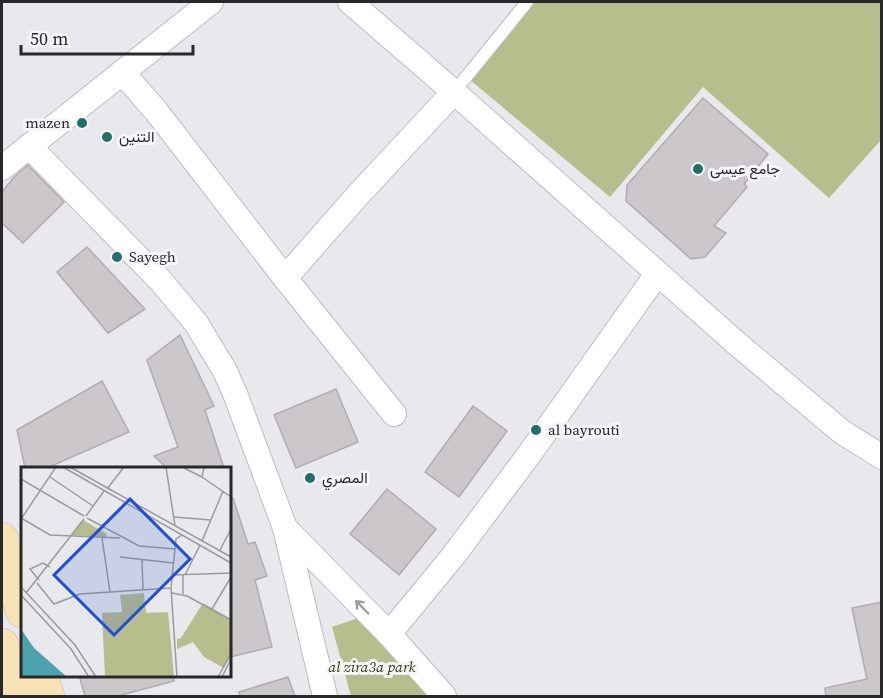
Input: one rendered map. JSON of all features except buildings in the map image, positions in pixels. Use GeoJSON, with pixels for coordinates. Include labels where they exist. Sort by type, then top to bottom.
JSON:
{"type":"FeatureCollection","features":[{"type":"Feature","properties":{"kind":"street"},"geometry":{"type":"LineString","coordinates":[[350,2],[735,342],[842,432],[882,457]]}},
{"type":"Feature","properties":{"kind":"street"},"geometry":{"type":"LineString","coordinates":[[2,168],[201,5]]}},
{"type":"Feature","properties":{"kind":"street"},"geometry":{"type":"LineString","coordinates":[[122,72],[156,111],[394,414]]}},
{"type":"Feature","properties":{"kind":"street"},"geometry":{"type":"LineString","coordinates":[[285,278],[454,92]]}},
{"type":"Feature","properties":{"kind":"street"},"geometry":{"type":"LineString","coordinates":[[29,146],[160,280],[196,323],[225,371],[285,528],[325,696]]}},
{"type":"Feature","properties":{"kind":"street"},"geometry":{"type":"LineString","coordinates":[[389,634],[453,555],[528,456],[657,274]]}},
{"type":"Feature","properties":{"kind":"street"},"geometry":{"type":"LineString","coordinates":[[285,528],[389,634],[444,696]]}},
{"type":"Feature","properties":{"kind":"street"},"geometry":{"type":"LineString","coordinates":[[2,539],[21,607]]}},
{"type":"Feature","properties":{"kind":"street"},"geometry":{"type":"LineString","coordinates":[[2,645],[16,696]]}},
{"type":"Feature","properties":{"kind":"street"},"geometry":{"type":"LineString","coordinates":[[42,677],[48,696]]}},
{"type":"Feature","properties":{"kind":"lane"},"geometry":{"type":"LineString","coordinates":[[454,92],[527,2]]}},
{"type":"Feature","properties":{"kind":"green space"},"geometry":{"type":"Polygon","coordinates":[[[521,2],[881,2],[881,140],[829,198],[703,87],[610,197],[463,74],[521,2]]]}},
{"type":"Feature","properties":{"kind":"green space","name":"al zira3a park"},"geometry":{"type":"Polygon","coordinates":[[[364,616],[434,696],[351,696],[332,627],[364,616]]]}},
{"type":"Feature","properties":{"kind":"place","name":"mazen"},"geometry":{"type":"Point","coordinates":[82,123]}},
{"type":"Feature","properties":{"kind":"place","name":"التنين"},"geometry":{"type":"Point","coordinates":[107,137]}},
{"type":"Feature","properties":{"kind":"place","name":"جامع عيسى"},"geometry":{"type":"Point","coordinates":[698,169]}},
{"type":"Feature","properties":{"kind":"place","name":"Sayegh"},"geometry":{"type":"Point","coordinates":[117,257]}},
{"type":"Feature","properties":{"kind":"place","name":"al bayrouti"},"geometry":{"type":"Point","coordinates":[536,430]}},
{"type":"Feature","properties":{"kind":"place","name":"المصري"},"geometry":{"type":"Point","coordinates":[310,478]}}]}
